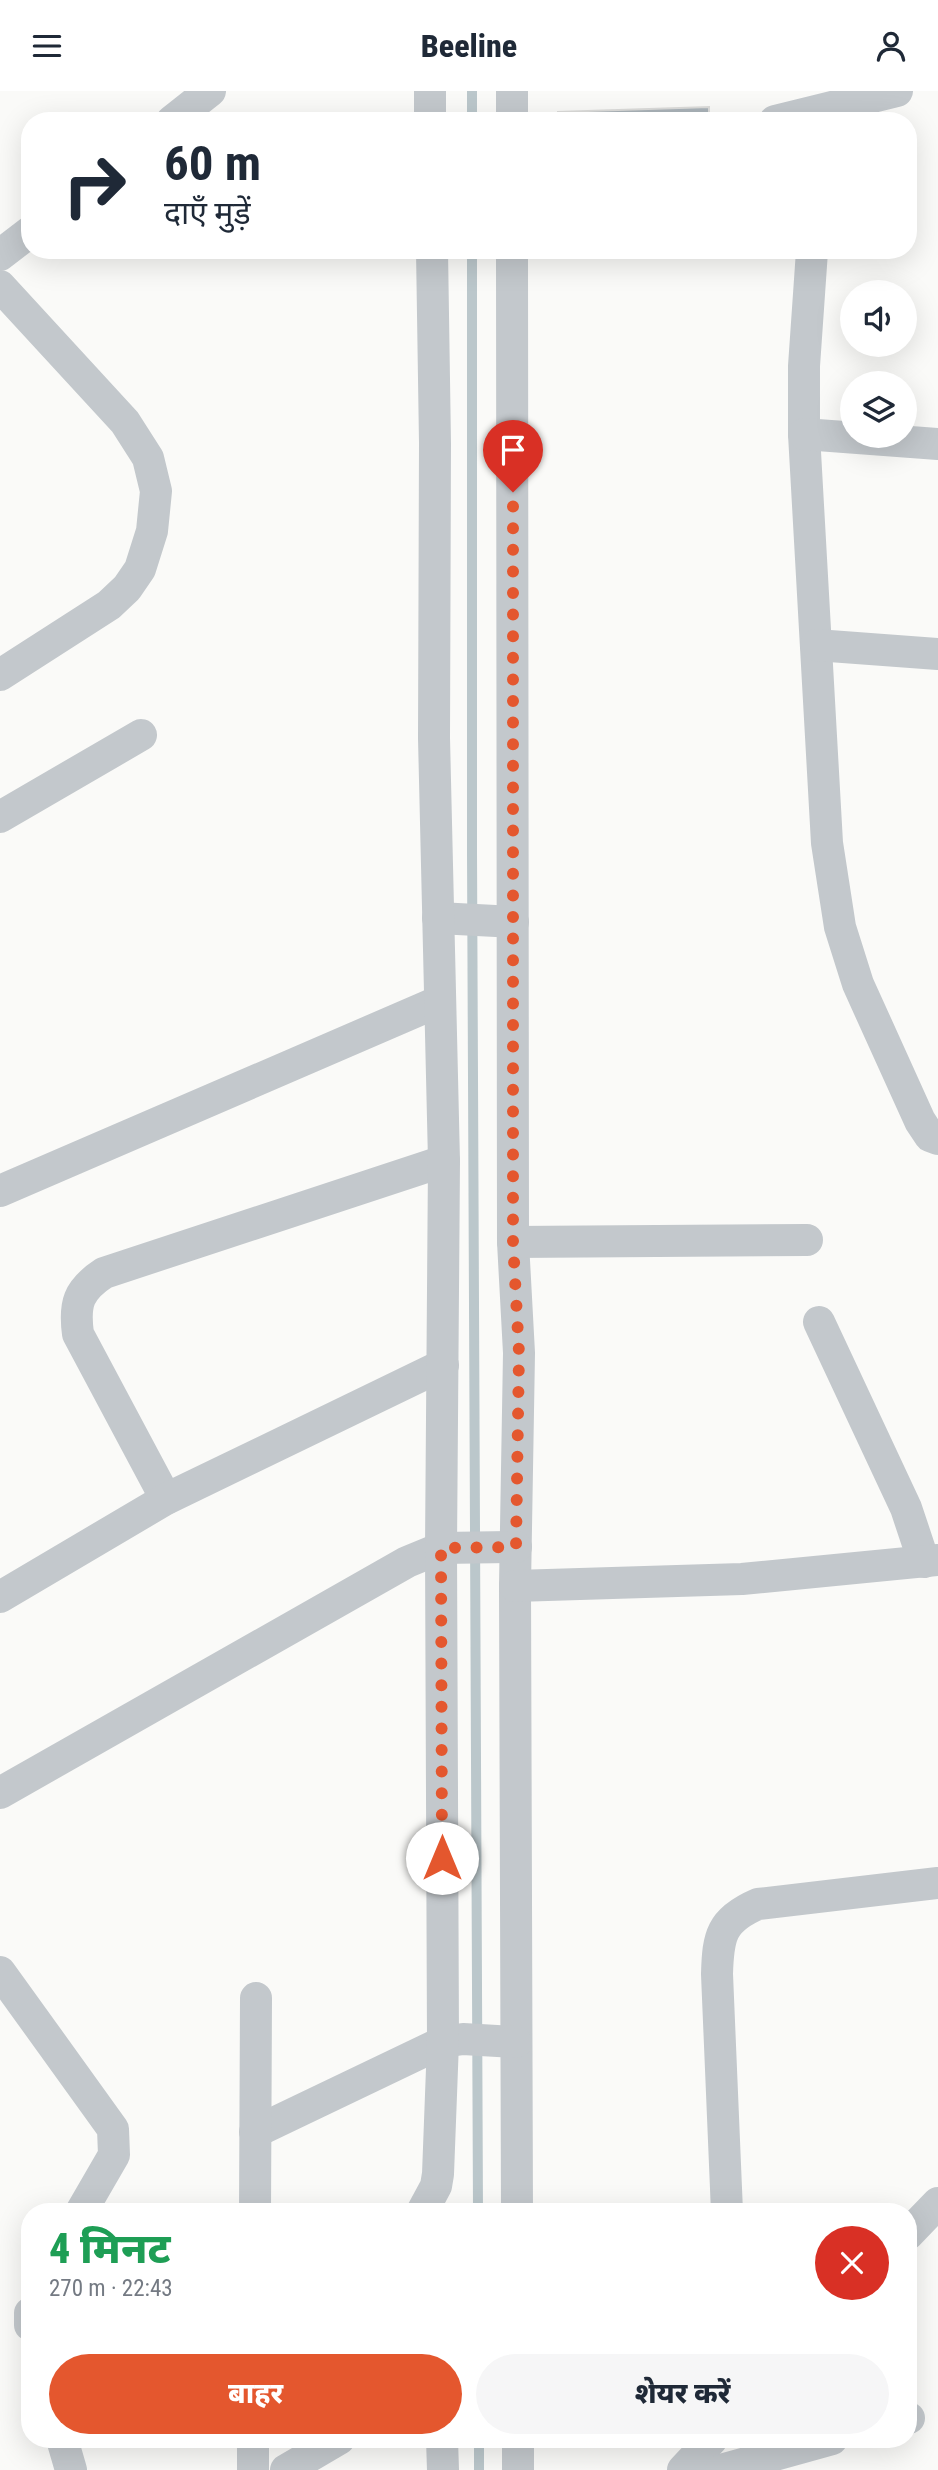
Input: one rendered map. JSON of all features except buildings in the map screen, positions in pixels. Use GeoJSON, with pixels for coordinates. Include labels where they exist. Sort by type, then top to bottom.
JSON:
{"type":"FeatureCollection","features":[{"type":"Feature","properties":{"kind":"street"},"geometry":{"type":"LineString","coordinates":[[183,112],[210,91]]}},
{"type":"Feature","properties":{"kind":"street"},"geometry":{"type":"LineString","coordinates":[[430,91],[430,112]]}},
{"type":"Feature","properties":{"kind":"street"},"geometry":{"type":"LineString","coordinates":[[512,91],[512,112]]}},
{"type":"Feature","properties":{"kind":"street"},"geometry":{"type":"LineString","coordinates":[[812,112],[897,91]]}},
{"type":"Feature","properties":{"kind":"street"},"geometry":{"type":"LineString","coordinates":[[0,255],[21,239]]}},
{"type":"Feature","properties":{"kind":"street"},"geometry":{"type":"LineString","coordinates":[[432,259],[435,443],[434,738],[447,919],[440,1001],[444,1161],[443,1365],[477,1548],[477,2041],[515,2203]]}},
{"type":"Feature","properties":{"kind":"street"},"geometry":{"type":"LineString","coordinates":[[477,1548],[519,1353],[501,922],[512,259]]}},
{"type":"Feature","properties":{"kind":"street"},"geometry":{"type":"LineString","coordinates":[[811,259],[804,366],[804,434],[827,843],[840,927],[858,984],[914,1110],[930,1136],[938,1139]]}},
{"type":"Feature","properties":{"kind":"street"},"geometry":{"type":"LineString","coordinates":[[0,286],[125,422],[148,458],[156,491],[152,531],[140,569],[127,588],[109,605],[0,675]]}},
{"type":"Feature","properties":{"kind":"street"},"geometry":{"type":"LineString","coordinates":[[804,434],[938,444]]}},
{"type":"Feature","properties":{"kind":"street"},"geometry":{"type":"LineString","coordinates":[[816,645],[938,654]]}},
{"type":"Feature","properties":{"kind":"street"},"geometry":{"type":"LineString","coordinates":[[0,817],[141,734]]}},
{"type":"Feature","properties":{"kind":"street"},"geometry":{"type":"LineString","coordinates":[[447,919],[501,922]]}},
{"type":"Feature","properties":{"kind":"street"},"geometry":{"type":"LineString","coordinates":[[0,1191],[440,1001]]}},
{"type":"Feature","properties":{"kind":"street"},"geometry":{"type":"LineString","coordinates":[[166,1499],[78,1334],[76,1315],[79,1296],[91,1281],[104,1273],[444,1161]]}},
{"type":"Feature","properties":{"kind":"street"},"geometry":{"type":"LineString","coordinates":[[513,1242],[807,1240]]}},
{"type":"Feature","properties":{"kind":"street"},"geometry":{"type":"LineString","coordinates":[[477,1548],[515,1586],[743,1579],[931,1561],[819,1322]]}},
{"type":"Feature","properties":{"kind":"street"},"geometry":{"type":"LineString","coordinates":[[0,1597],[166,1499],[264,1454],[443,1365]]}},
{"type":"Feature","properties":{"kind":"street"},"geometry":{"type":"LineString","coordinates":[[0,1793],[407,1562],[477,1548]]}},
{"type":"Feature","properties":{"kind":"street"},"geometry":{"type":"LineString","coordinates":[[427,2203],[436,2186],[477,2041],[515,1586]]}},
{"type":"Feature","properties":{"kind":"street"},"geometry":{"type":"LineString","coordinates":[[727,2203],[717,1974],[718,1950],[730,1920],[758,1904],[938,1882]]}},
{"type":"Feature","properties":{"kind":"street"},"geometry":{"type":"LineString","coordinates":[[0,1972],[113,2129],[114,2155],[86,2203]]}},
{"type":"Feature","properties":{"kind":"street"},"geometry":{"type":"LineString","coordinates":[[255,2203],[256,1998]]}},
{"type":"Feature","properties":{"kind":"street"},"geometry":{"type":"LineString","coordinates":[[255,2132],[477,2041]]}},
{"type":"Feature","properties":{"kind":"street"},"geometry":{"type":"LineString","coordinates":[[917,2225],[938,2203]]}},
{"type":"Feature","properties":{"kind":"street"},"geometry":{"type":"LineString","coordinates":[[65,2448],[71,2470]]}},
{"type":"Feature","properties":{"kind":"street"},"geometry":{"type":"LineString","coordinates":[[253,2448],[253,2470]]}},
{"type":"Feature","properties":{"kind":"street"},"geometry":{"type":"LineString","coordinates":[[286,2470],[324,2448]]}},
{"type":"Feature","properties":{"kind":"street"},"geometry":{"type":"LineString","coordinates":[[442,2448],[443,2470]]}},
{"type":"Feature","properties":{"kind":"street"},"geometry":{"type":"LineString","coordinates":[[518,2448],[518,2470]]}},
{"type":"Feature","properties":{"kind":"street"},"geometry":{"type":"LineString","coordinates":[[683,2470],[704,2448]]}},
{"type":"Feature","properties":{"kind":"street"},"geometry":{"type":"LineString","coordinates":[[721,2470],[800,2448]]}},
{"type":"Feature","properties":{"kind":"waterway"},"geometry":{"type":"LineString","coordinates":[[472,91],[472,112]]}},
{"type":"Feature","properties":{"kind":"waterway"},"geometry":{"type":"LineString","coordinates":[[472,259],[478,2203]]}},
{"type":"Feature","properties":{"kind":"waterway"},"geometry":{"type":"LineString","coordinates":[[479,2448],[479,2470]]}},
{"type":"Feature","properties":{"kind":"route"},"geometry":{"type":"LineString","coordinates":[[442,1858],[441,1548],[516,1547],[519,1353],[513,1242],[513,492]]}}]}
